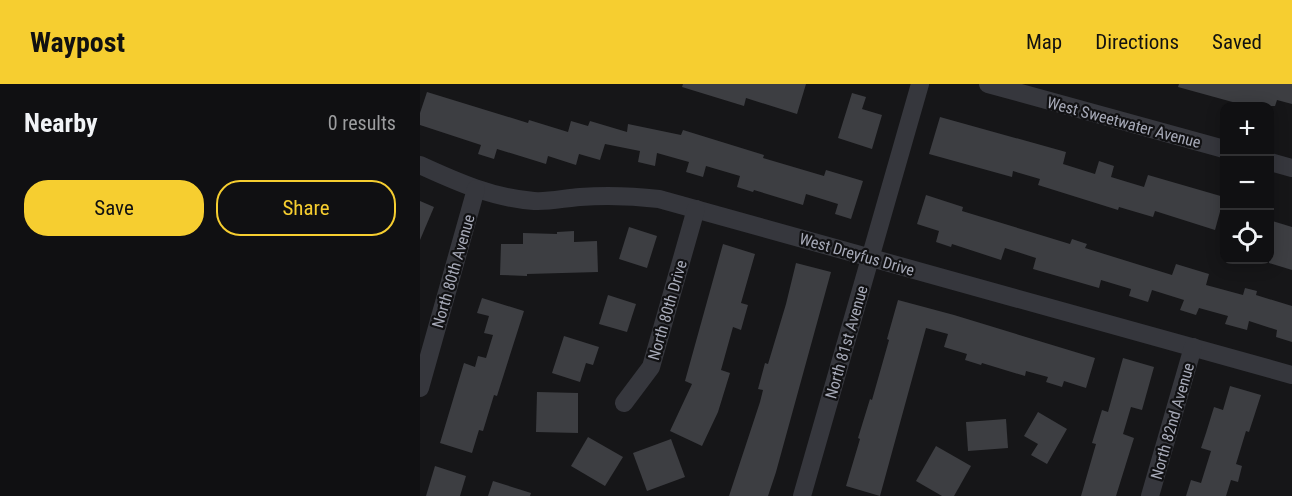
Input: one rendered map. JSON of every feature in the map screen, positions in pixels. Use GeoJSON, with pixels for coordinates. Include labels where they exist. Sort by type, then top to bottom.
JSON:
{"type":"FeatureCollection","features":[{"type":"Feature","properties":{"kind":"street","name":"North 81st Avenue"},"geometry":{"type":"LineString","coordinates":[[802,496],[920,84]]}},
{"type":"Feature","properties":{"kind":"street","name":"West Sweetwater Avenue"},"geometry":{"type":"LineString","coordinates":[[988,84],[1220,148]]}},
{"type":"Feature","properties":{"kind":"street"},"geometry":{"type":"LineString","coordinates":[[1274,163],[1292,168]]}},
{"type":"Feature","properties":{"kind":"street","name":"West Dreyfus Drive"},"geometry":{"type":"LineString","coordinates":[[420,165],[476,189],[505,197],[537,201],[629,196],[659,199],[1292,375]]}},
{"type":"Feature","properties":{"kind":"street","name":"North 80th Avenue"},"geometry":{"type":"LineString","coordinates":[[420,387],[424,360],[476,189]]}},
{"type":"Feature","properties":{"kind":"street","name":"North 80th Drive"},"geometry":{"type":"LineString","coordinates":[[624,403],[651,367],[696,209]]}},
{"type":"Feature","properties":{"kind":"street","name":"North 82nd Avenue"},"geometry":{"type":"LineString","coordinates":[[1150,496],[1193,347]]}},
{"type":"Feature","properties":{"kind":"building"},"geometry":{"type":"Polygon","coordinates":[[[683,84],[806,84],[797,114],[746,98],[744,106],[682,87],[683,84]]]}},
{"type":"Feature","properties":{"kind":"building"},"geometry":{"type":"Polygon","coordinates":[[[1179,84],[1292,84],[1292,104],[1277,100],[1275,106],[1274,102],[1232,102],[1178,87],[1179,84]]]}},
{"type":"Feature","properties":{"kind":"building"},"geometry":{"type":"Polygon","coordinates":[[[427,92],[528,123],[529,120],[568,132],[571,121],[588,126],[590,121],[627,132],[628,124],[681,135],[683,130],[764,155],[763,158],[824,176],[826,170],[863,181],[851,219],[835,214],[838,204],[806,194],[803,205],[737,187],[740,176],[706,166],[703,177],[686,172],[689,162],[657,153],[655,166],[638,162],[640,151],[605,144],[600,160],[579,154],[576,165],[548,156],[546,164],[497,149],[494,159],[478,154],[481,145],[420,125],[420,113],[427,92]]]}},
{"type":"Feature","properties":{"kind":"building"},"geometry":{"type":"Polygon","coordinates":[[[852,93],[866,97],[862,109],[882,115],[872,149],[838,138],[852,93]]]}},
{"type":"Feature","properties":{"kind":"building"},"geometry":{"type":"Polygon","coordinates":[[[940,117],[1066,152],[1063,164],[1095,174],[1099,161],[1114,166],[1111,177],[1144,187],[1148,175],[1220,196],[1220,212],[1215,230],[1155,211],[1153,217],[1119,207],[1118,210],[1038,185],[1040,179],[1013,171],[1012,177],[929,154],[940,117]]]}},
{"type":"Feature","properties":{"kind":"building"},"geometry":{"type":"Polygon","coordinates":[[[926,195],[963,207],[962,211],[1070,244],[1072,239],[1087,244],[1085,248],[1172,275],[1176,264],[1209,274],[1206,285],[1243,295],[1245,288],[1257,291],[1256,295],[1292,306],[1292,342],[1276,337],[1277,330],[1249,321],[1247,330],[1225,324],[1228,316],[1199,308],[1196,315],[1180,310],[1184,300],[1152,290],[1148,302],[1129,296],[1131,289],[1101,280],[1099,288],[1033,269],[1036,258],[1005,248],[1001,260],[952,244],[951,247],[936,242],[939,231],[917,224],[926,195]]]}},
{"type":"Feature","properties":{"kind":"building"},"geometry":{"type":"Polygon","coordinates":[[[420,201],[434,207],[420,240],[420,201]]]}},
{"type":"Feature","properties":{"kind":"building"},"geometry":{"type":"Polygon","coordinates":[[[1274,222],[1292,227],[1292,270],[1272,264],[1274,222]]]}},
{"type":"Feature","properties":{"kind":"building"},"geometry":{"type":"Polygon","coordinates":[[[629,227],[657,236],[647,268],[619,259],[629,227]]]}},
{"type":"Feature","properties":{"kind":"building"},"geometry":{"type":"Polygon","coordinates":[[[574,231],[574,242],[597,241],[598,272],[527,274],[527,276],[500,275],[501,244],[523,244],[523,233],[557,234],[557,232],[574,231]]]}},
{"type":"Feature","properties":{"kind":"building"},"geometry":{"type":"Polygon","coordinates":[[[723,244],[755,254],[741,303],[748,305],[741,330],[733,327],[721,370],[730,373],[718,412],[702,446],[670,431],[692,384],[685,381],[723,244]]]}},
{"type":"Feature","properties":{"kind":"building"},"geometry":{"type":"Polygon","coordinates":[[[796,263],[831,272],[776,472],[768,496],[729,496],[760,402],[763,390],[758,389],[765,363],[768,364],[796,263]]]}},
{"type":"Feature","properties":{"kind":"building"},"geometry":{"type":"Polygon","coordinates":[[[608,295],[636,304],[627,332],[599,324],[608,295]]]}},
{"type":"Feature","properties":{"kind":"building"},"geometry":{"type":"Polygon","coordinates":[[[482,298],[524,311],[497,396],[494,395],[483,431],[479,430],[472,453],[440,443],[464,363],[475,367],[478,356],[486,358],[493,335],[484,333],[489,316],[477,313],[482,298]]]}},
{"type":"Feature","properties":{"kind":"building"},"geometry":{"type":"Polygon","coordinates":[[[898,300],[1095,358],[1086,388],[1064,381],[1062,387],[1046,382],[1048,377],[1026,371],[1025,376],[965,360],[967,354],[944,347],[948,334],[926,328],[880,496],[846,486],[860,439],[858,438],[870,399],[872,400],[889,340],[887,339],[898,300]]]}},
{"type":"Feature","properties":{"kind":"building"},"geometry":{"type":"Polygon","coordinates":[[[564,336],[599,347],[593,365],[586,363],[580,382],[552,373],[564,336]]]}},
{"type":"Feature","properties":{"kind":"building"},"geometry":{"type":"Polygon","coordinates":[[[1123,358],[1154,367],[1142,410],[1131,407],[1123,434],[1134,438],[1116,496],[1081,496],[1096,444],[1092,443],[1102,410],[1108,412],[1123,358]]]}},
{"type":"Feature","properties":{"kind":"building"},"geometry":{"type":"Polygon","coordinates":[[[1230,386],[1261,395],[1249,432],[1246,431],[1236,464],[1242,466],[1238,482],[1231,480],[1226,496],[1186,496],[1191,480],[1201,483],[1211,451],[1201,448],[1214,407],[1223,410],[1230,386]]]}},
{"type":"Feature","properties":{"kind":"building"},"geometry":{"type":"Polygon","coordinates":[[[537,392],[578,393],[578,433],[536,432],[537,392]]]}},
{"type":"Feature","properties":{"kind":"building"},"geometry":{"type":"Polygon","coordinates":[[[1038,412],[1067,429],[1047,464],[1031,455],[1038,444],[1024,436],[1038,412]]]}},
{"type":"Feature","properties":{"kind":"building"},"geometry":{"type":"Polygon","coordinates":[[[1006,419],[1008,448],[968,451],[966,422],[1006,419]]]}},
{"type":"Feature","properties":{"kind":"building"},"geometry":{"type":"Polygon","coordinates":[[[588,437],[623,457],[605,486],[571,466],[588,437]]]}},
{"type":"Feature","properties":{"kind":"building"},"geometry":{"type":"Polygon","coordinates":[[[671,439],[685,477],[647,491],[633,453],[671,439]]]}},
{"type":"Feature","properties":{"kind":"building"},"geometry":{"type":"Polygon","coordinates":[[[936,446],[971,466],[954,496],[942,496],[916,481],[936,446]]]}},
{"type":"Feature","properties":{"kind":"building"},"geometry":{"type":"Polygon","coordinates":[[[435,466],[466,476],[460,496],[426,496],[435,466]]]}},
{"type":"Feature","properties":{"kind":"building"},"geometry":{"type":"Polygon","coordinates":[[[493,481],[531,493],[530,496],[488,496],[493,481]]]}}]}
